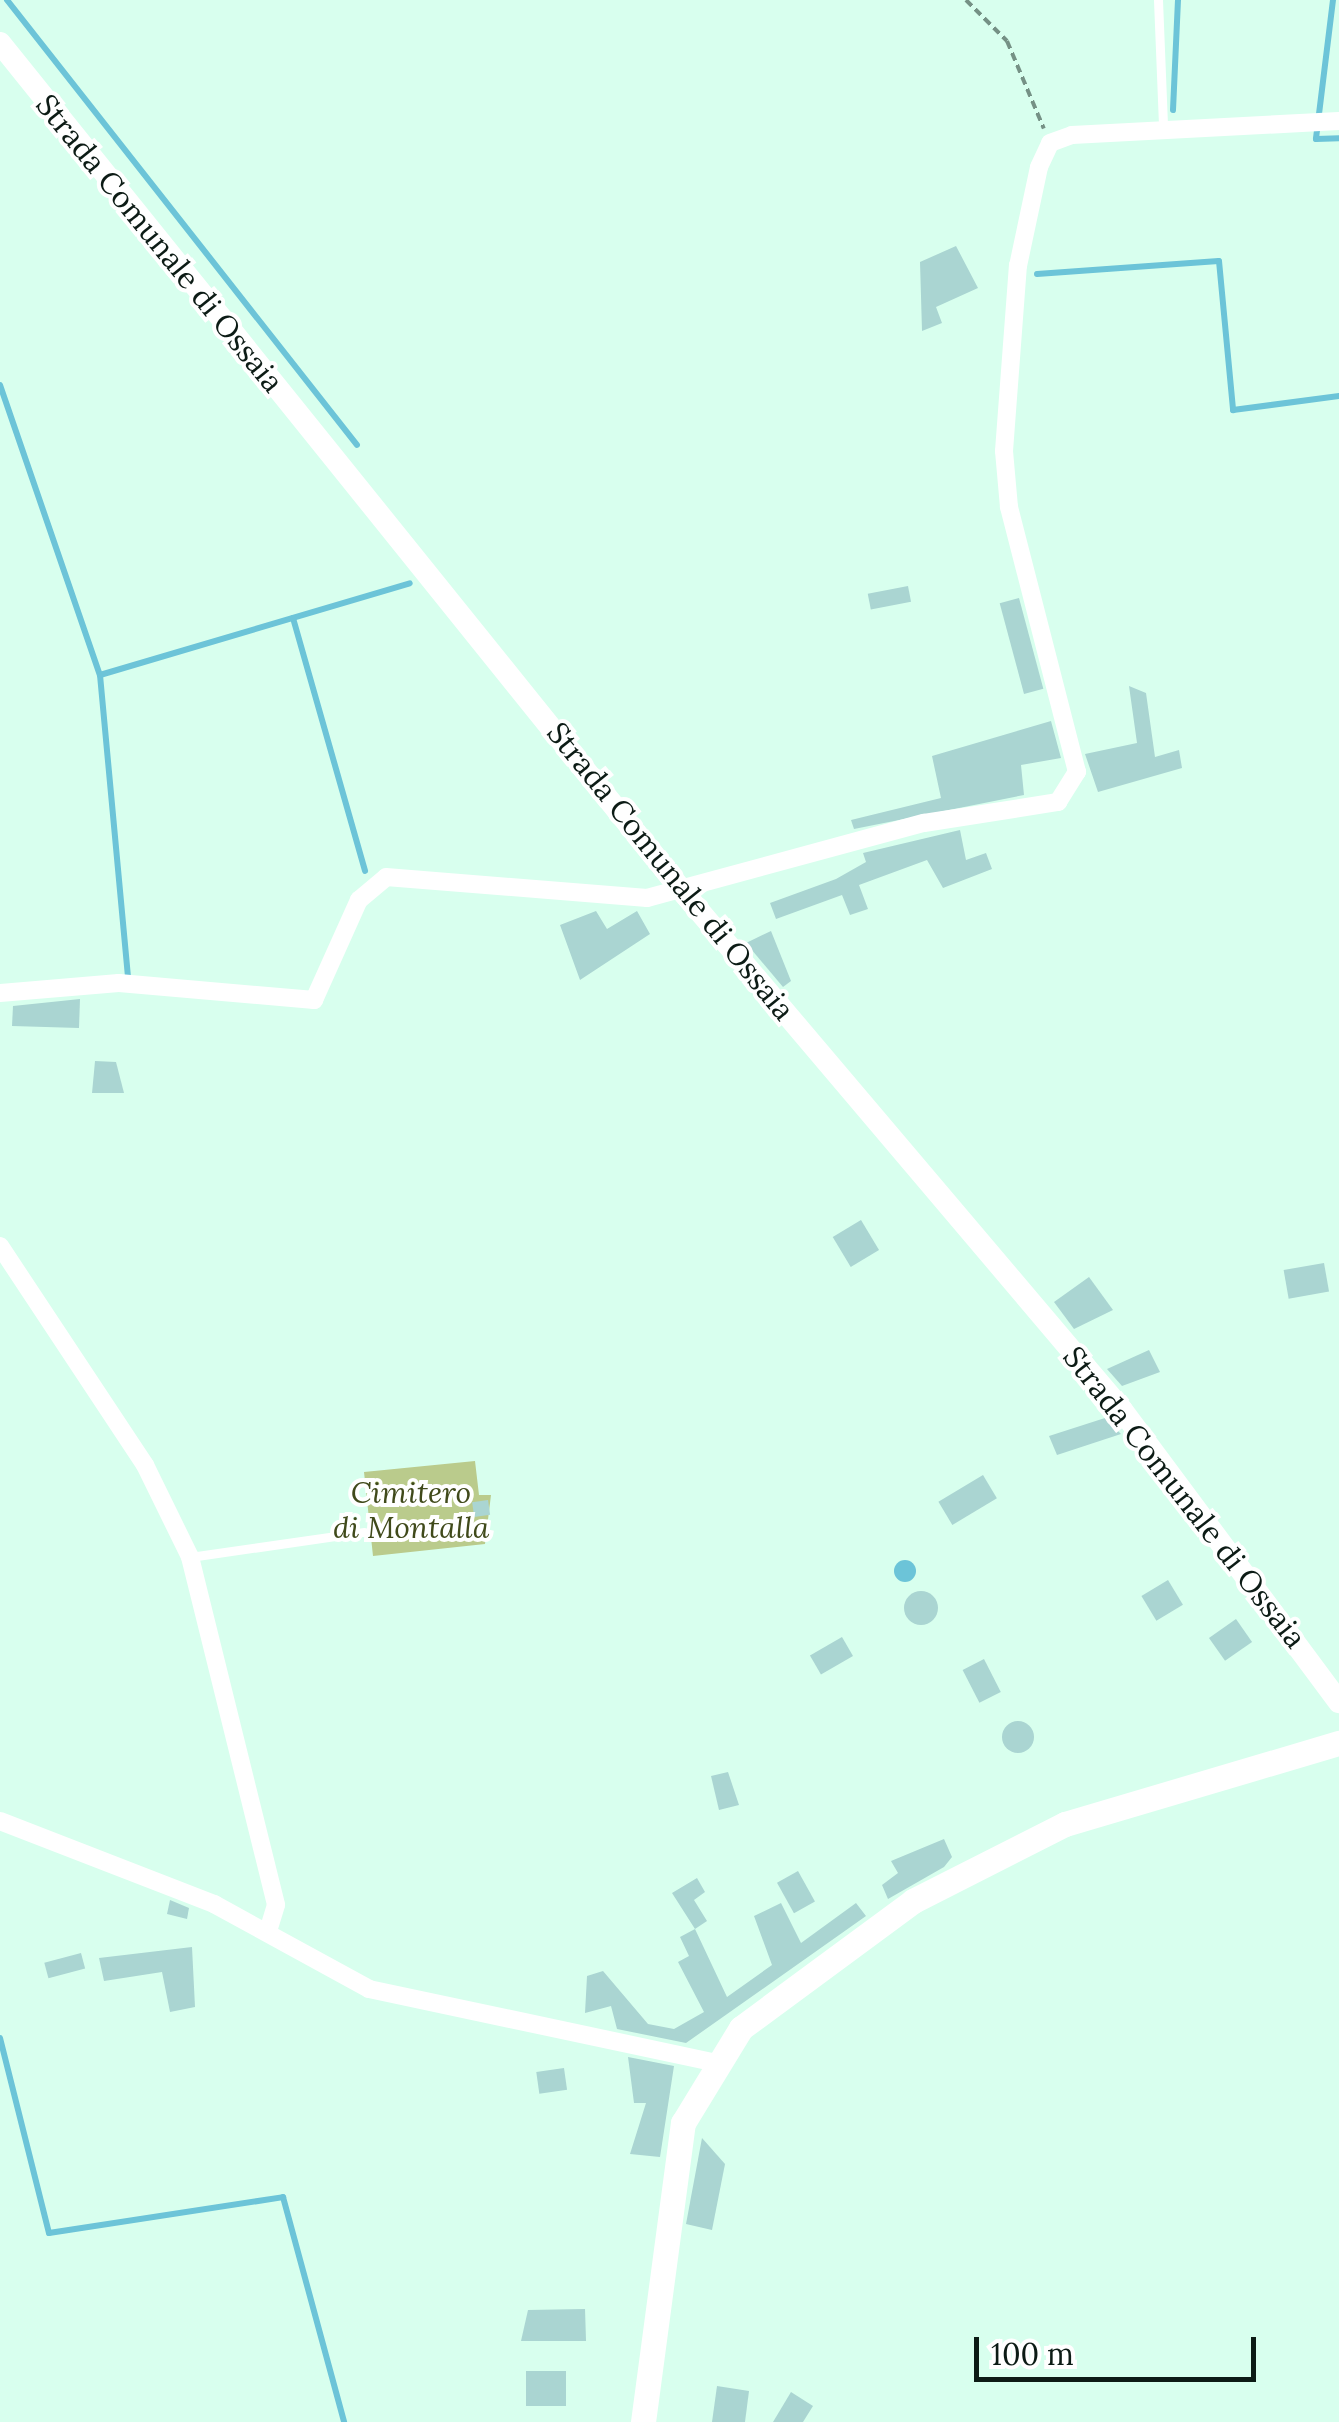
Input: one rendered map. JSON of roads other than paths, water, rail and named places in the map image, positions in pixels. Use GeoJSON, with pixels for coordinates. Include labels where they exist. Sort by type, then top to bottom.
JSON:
{"type":"FeatureCollection","features":[{"type":"Feature","properties":{"kind":"main road"},"geometry":{"type":"LineString","coordinates":[[642,2422],[683,2123],[713,2062],[741,2028],[913,1902],[1014,1850],[1188,1781],[1339,1743]]}},
{"type":"Feature","properties":{"kind":"street","name":"Strada Comunale di Ossaia"},"geometry":{"type":"LineString","coordinates":[[0,43],[684,893],[1122,1410],[1339,1702]]}},
{"type":"Feature","properties":{"kind":"street"},"geometry":{"type":"LineString","coordinates":[[0,993],[118,984],[314,1000],[359,900],[386,876],[647,898],[684,893],[924,823],[1037,809],[1077,784],[1010,508],[1004,451],[1018,266],[1050,143],[1163,126],[1339,121]]}},
{"type":"Feature","properties":{"kind":"street"},"geometry":{"type":"LineString","coordinates":[[0,1246],[145,1465],[190,1557],[276,1905],[268,1931]]}},
{"type":"Feature","properties":{"kind":"street"},"geometry":{"type":"LineString","coordinates":[[0,1821],[268,1931],[370,1989],[713,2062]]}},
{"type":"Feature","properties":{"kind":"lane"},"geometry":{"type":"LineString","coordinates":[[1158,0],[1163,126]]}},
{"type":"Feature","properties":{"kind":"lane"},"geometry":{"type":"LineString","coordinates":[[190,1557],[364,1532]]}},
{"type":"Feature","properties":{"kind":"water"},"geometry":{"type":"Polygon","coordinates":[[[905,1560],[913,1563],[913,1579],[905,1582],[897,1579],[894,1571],[897,1563],[905,1560]]]}},
{"type":"Feature","properties":{"kind":"waterway"},"geometry":{"type":"LineString","coordinates":[[7,0],[357,445]]}},
{"type":"Feature","properties":{"kind":"waterway"},"geometry":{"type":"LineString","coordinates":[[1173,110],[1178,0]]}},
{"type":"Feature","properties":{"kind":"waterway"},"geometry":{"type":"LineString","coordinates":[[1333,0],[1316,139],[1339,138]]}},
{"type":"Feature","properties":{"kind":"waterway"},"geometry":{"type":"LineString","coordinates":[[1037,274],[1219,261],[1233,410],[1339,396]]}},
{"type":"Feature","properties":{"kind":"waterway"},"geometry":{"type":"LineString","coordinates":[[0,385],[100,675],[128,977]]}},
{"type":"Feature","properties":{"kind":"waterway"},"geometry":{"type":"LineString","coordinates":[[100,675],[410,583]]}},
{"type":"Feature","properties":{"kind":"waterway"},"geometry":{"type":"LineString","coordinates":[[293,618],[365,871]]}},
{"type":"Feature","properties":{"kind":"waterway"},"geometry":{"type":"LineString","coordinates":[[0,2038],[49,2233],[283,2197],[344,2422]]}},
{"type":"Feature","properties":{"kind":"park label","name":"Cimitero di Montalla"},"geometry":{"type":"Point","coordinates":[411,1509]}}]}
